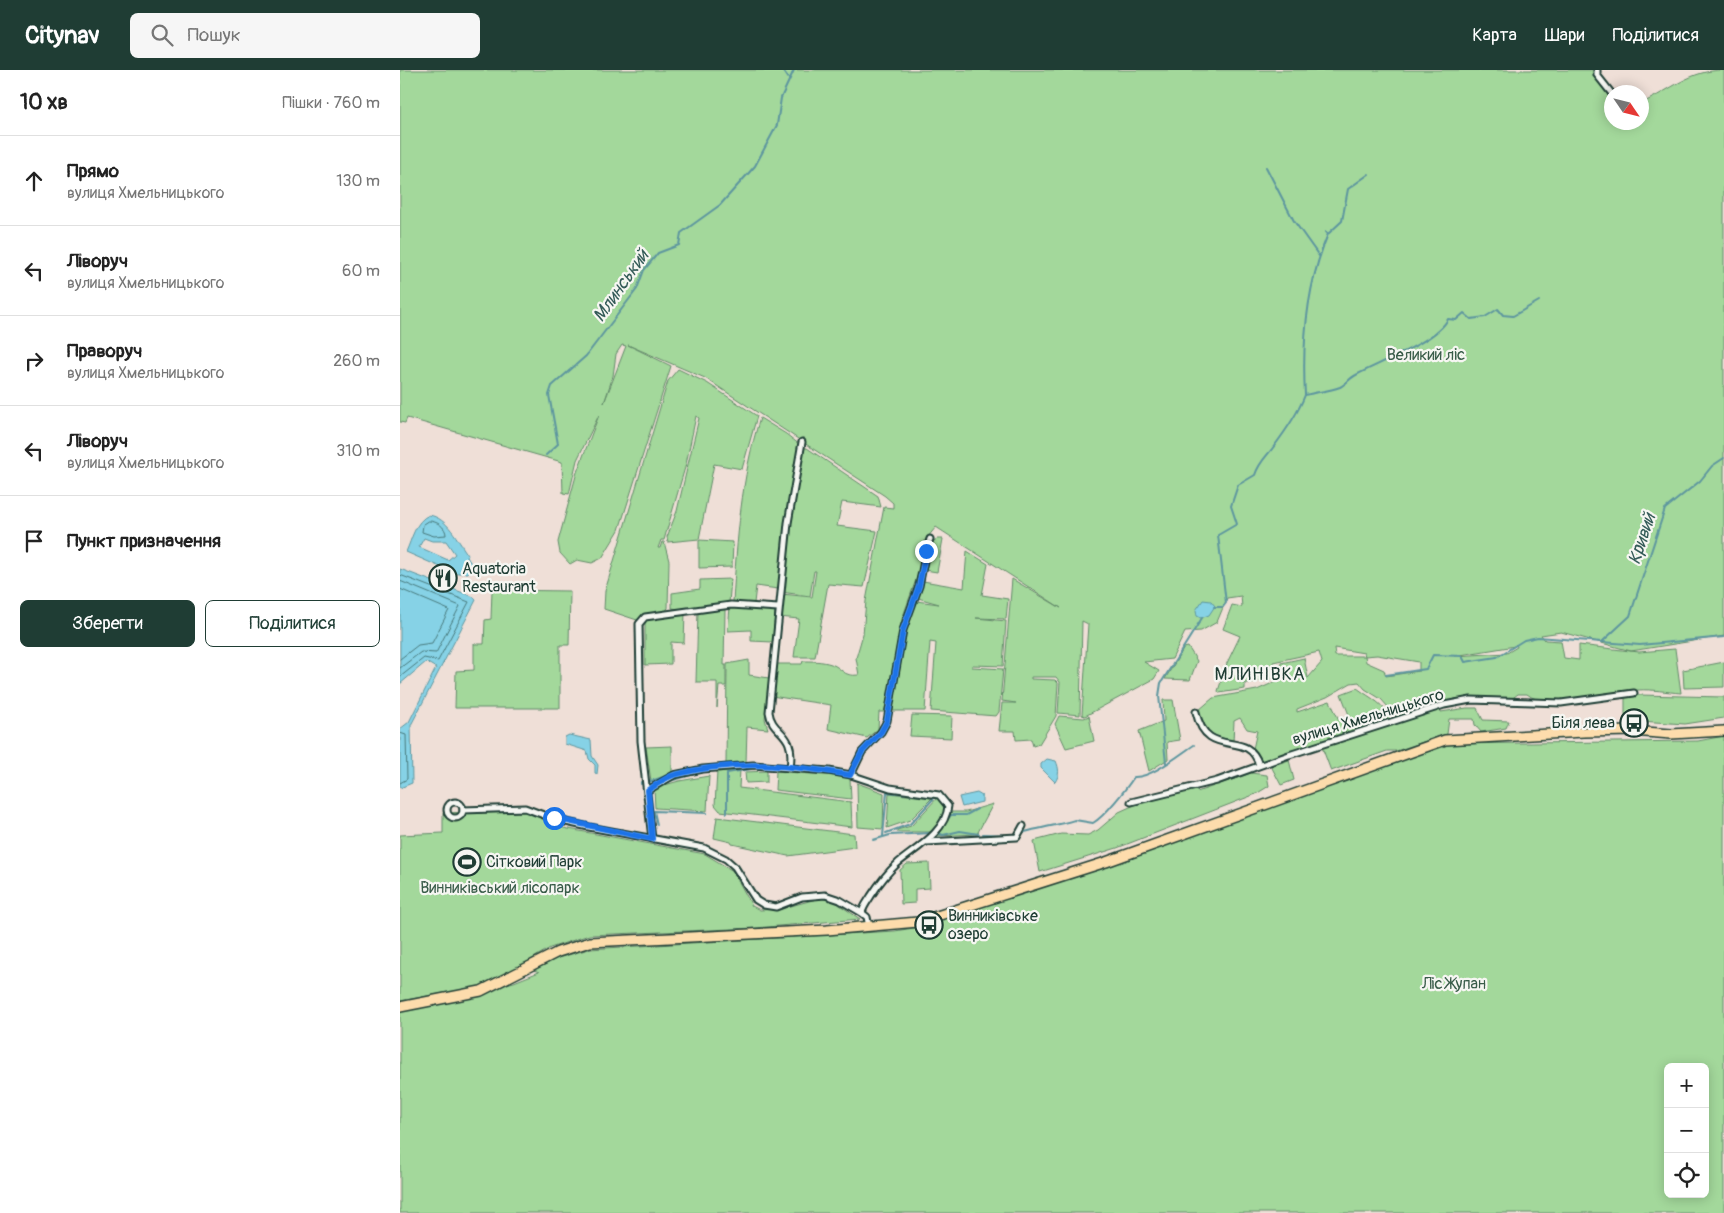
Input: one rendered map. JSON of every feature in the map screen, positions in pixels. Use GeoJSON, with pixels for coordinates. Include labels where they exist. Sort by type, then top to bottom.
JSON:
{"type":"FeatureCollection","features":[{"type":"Feature","properties":{"kind":"main road"},"geometry":{"type":"LineString","coordinates":[[400,1007],[482,991],[558,952],[590,942],[869,927],[924,921],[1066,876],[1445,740],[1584,732],[1633,731],[1685,734],[1724,731]]}},
{"type":"Feature","properties":{"kind":"street"},"geometry":{"type":"LineString","coordinates":[[1597,70],[1597,75],[1605,85]]}},
{"type":"Feature","properties":{"kind":"street"},"geometry":{"type":"LineString","coordinates":[[790,767],[790,747],[783,732],[770,719],[769,712],[778,608],[791,504],[802,442]]}},
{"type":"Feature","properties":{"kind":"street"},"geometry":{"type":"LineString","coordinates":[[850,775],[862,752],[881,732],[887,721],[903,630],[919,586],[930,539]]}},
{"type":"Feature","properties":{"kind":"street"},"geometry":{"type":"LineString","coordinates":[[652,839],[648,790],[641,742],[639,624],[642,620],[672,613],[731,605],[778,608]]}},
{"type":"Feature","properties":{"kind":"street","name":"вулиця Хмельницького"},"geometry":{"type":"LineString","coordinates":[[1132,802],[1217,781],[1259,765],[1428,709],[1462,701],[1561,703],[1634,693]]}},
{"type":"Feature","properties":{"kind":"street"},"geometry":{"type":"LineString","coordinates":[[1196,712],[1199,724],[1210,738],[1250,749],[1257,756],[1259,765]]}},
{"type":"Feature","properties":{"kind":"street"},"geometry":{"type":"LineString","coordinates":[[648,790],[674,775],[704,769],[753,765],[790,767],[850,775],[881,786],[912,793],[935,793],[946,803],[948,811],[926,842],[890,871],[873,892],[862,913]]}},
{"type":"Feature","properties":{"kind":"street"},"geometry":{"type":"LineString","coordinates":[[463,810],[520,807],[557,820],[704,848],[726,858],[735,867],[756,900],[764,906],[776,907],[802,896],[825,895],[851,905],[862,913],[866,917],[869,927]]}},
{"type":"Feature","properties":{"kind":"street"},"geometry":{"type":"LineString","coordinates":[[926,842],[980,837],[1012,838],[1021,831]]}},
{"type":"Feature","properties":{"kind":"green space","name":"Великий ліс"},"geometry":{"type":"Polygon","coordinates":[[[400,70],[1598,70],[1607,85],[1604,85],[1604,130],[1649,130],[1649,100],[1701,73],[1724,70],[1724,636],[1631,651],[1561,632],[1541,635],[1545,640],[1561,641],[1564,658],[1579,660],[1579,645],[1639,652],[1675,649],[1681,693],[1638,690],[1564,701],[1537,699],[1527,694],[1518,694],[1510,700],[1455,699],[1455,702],[1400,717],[1396,716],[1381,699],[1365,689],[1359,682],[1351,683],[1327,697],[1297,709],[1297,712],[1330,701],[1339,720],[1351,720],[1341,694],[1357,688],[1381,706],[1389,715],[1391,721],[1260,761],[1253,749],[1257,731],[1247,729],[1240,718],[1234,721],[1233,742],[1220,738],[1205,728],[1199,710],[1213,698],[1257,690],[1277,681],[1281,663],[1304,658],[1308,678],[1322,662],[1319,652],[1273,662],[1276,670],[1272,679],[1245,683],[1245,689],[1219,693],[1227,663],[1240,636],[1223,629],[1232,605],[1242,607],[1241,596],[1227,598],[1217,622],[1201,631],[1185,632],[1172,659],[1144,662],[1159,671],[1154,679],[1085,716],[1082,715],[1088,624],[1082,621],[1080,715],[1058,713],[1060,682],[1056,677],[1031,677],[1031,679],[1055,680],[1058,683],[1056,716],[1039,744],[1033,746],[1031,739],[1016,740],[1015,731],[999,731],[1002,703],[1016,703],[1002,701],[1012,579],[1061,608],[936,527],[927,538],[919,571],[902,619],[884,712],[879,712],[878,729],[867,738],[828,729],[831,705],[771,696],[774,664],[802,664],[803,661],[821,662],[835,666],[849,675],[859,675],[856,658],[863,634],[866,601],[884,507],[893,508],[893,503],[885,496],[705,378],[628,345],[671,366],[619,530],[602,558],[592,563],[577,560],[570,564],[560,553],[558,542],[577,472],[599,415],[577,460],[569,494],[563,493],[562,462],[407,418],[405,423],[400,422],[400,70]],[[622,345],[616,354],[613,376],[604,403],[626,346],[622,345]],[[1516,644],[1515,646],[1454,656],[1507,653],[1517,647],[1516,644]],[[1334,648],[1335,656],[1365,656],[1364,653],[1334,648]],[[1377,655],[1365,656],[1366,662],[1384,670],[1386,676],[1419,671],[1419,662],[1377,655]]]}},
{"type":"Feature","properties":{"kind":"green space"},"geometry":{"type":"Polygon","coordinates":[[[678,369],[707,383],[757,416],[742,469],[714,464],[699,539],[668,542],[667,537],[677,511],[699,418],[696,416],[686,464],[664,540],[661,540],[658,548],[664,542],[669,561],[668,608],[664,613],[643,615],[637,620],[604,609],[605,591],[668,381],[678,369]]]}},
{"type":"Feature","properties":{"kind":"green space"},"geometry":{"type":"Polygon","coordinates":[[[760,418],[800,445],[778,589],[756,586],[754,603],[733,602],[738,532],[744,486],[760,418]]]}},
{"type":"Feature","properties":{"kind":"green space"},"geometry":{"type":"Polygon","coordinates":[[[804,448],[807,448],[878,496],[881,507],[842,502],[837,526],[877,531],[864,587],[828,584],[815,657],[794,657],[799,619],[779,617],[781,594],[812,597],[816,571],[814,571],[810,596],[781,592],[794,489],[804,448]]]}},
{"type":"Feature","properties":{"kind":"green space"},"geometry":{"type":"Polygon","coordinates":[[[937,539],[943,539],[937,572],[925,570],[932,542],[937,539]]]}},
{"type":"Feature","properties":{"kind":"green space"},"geometry":{"type":"Polygon","coordinates":[[[699,540],[733,542],[732,567],[699,568],[699,540]]]}},
{"type":"Feature","properties":{"kind":"green space"},"geometry":{"type":"Polygon","coordinates":[[[967,551],[988,564],[982,595],[1008,599],[1006,619],[976,618],[1006,621],[1003,666],[972,665],[972,667],[1003,669],[999,712],[996,716],[931,711],[936,643],[930,642],[925,711],[893,711],[901,647],[913,604],[916,601],[939,604],[918,598],[923,581],[964,588],[967,551]]]}},
{"type":"Feature","properties":{"kind":"green space"},"geometry":{"type":"Polygon","coordinates":[[[731,579],[729,603],[679,609],[672,608],[672,593],[700,589],[700,580],[731,579]]]}},
{"type":"Feature","properties":{"kind":"green space"},"geometry":{"type":"Polygon","coordinates":[[[492,590],[570,591],[569,645],[560,645],[560,708],[455,708],[456,671],[474,670],[474,644],[484,644],[485,620],[491,619],[492,590]]]}},
{"type":"Feature","properties":{"kind":"green space"},"geometry":{"type":"Polygon","coordinates":[[[730,607],[775,610],[773,642],[751,641],[751,630],[728,631],[730,607]]]}},
{"type":"Feature","properties":{"kind":"green space"},"geometry":{"type":"Polygon","coordinates":[[[722,608],[725,610],[724,665],[726,665],[726,686],[719,686],[717,708],[717,682],[696,682],[698,611],[722,608]]]}},
{"type":"Feature","properties":{"kind":"green space"},"geometry":{"type":"Polygon","coordinates":[[[685,613],[684,643],[671,642],[671,664],[645,665],[645,619],[685,613]]]}},
{"type":"Feature","properties":{"kind":"green space"},"geometry":{"type":"Polygon","coordinates":[[[1188,647],[1197,661],[1190,680],[1165,679],[1184,648],[1188,647]]]}},
{"type":"Feature","properties":{"kind":"green space"},"geometry":{"type":"Polygon","coordinates":[[[749,660],[749,675],[769,678],[765,719],[768,729],[747,727],[746,763],[726,764],[727,664],[749,660]]]}},
{"type":"Feature","properties":{"kind":"green space"},"geometry":{"type":"Polygon","coordinates":[[[1724,662],[1724,687],[1684,688],[1683,670],[1724,662]]]}},
{"type":"Feature","properties":{"kind":"green space"},"geometry":{"type":"Polygon","coordinates":[[[1639,695],[1724,697],[1724,718],[1685,724],[1625,720],[1625,697],[1639,695]]]}},
{"type":"Feature","properties":{"kind":"green space"},"geometry":{"type":"Polygon","coordinates":[[[1163,700],[1173,700],[1180,740],[1167,742],[1168,759],[1149,771],[1139,731],[1164,721],[1163,700]]]}},
{"type":"Feature","properties":{"kind":"green space"},"geometry":{"type":"Polygon","coordinates":[[[1477,708],[1483,720],[1509,721],[1506,728],[1481,732],[1475,725],[1474,719],[1449,719],[1447,734],[1396,751],[1387,751],[1331,771],[1322,747],[1440,709],[1441,712],[1477,708]]]}},
{"type":"Feature","properties":{"kind":"green space"},"geometry":{"type":"Polygon","coordinates":[[[912,715],[952,716],[951,738],[910,736],[912,715]]]}},
{"type":"Feature","properties":{"kind":"green space"},"geometry":{"type":"Polygon","coordinates":[[[1059,716],[1084,718],[1089,716],[1094,741],[1066,748],[1055,724],[1059,716]]]}},
{"type":"Feature","properties":{"kind":"green space","name":"Ліс Жупан"},"geometry":{"type":"Polygon","coordinates":[[[1724,736],[1724,1213],[400,1213],[400,1011],[514,982],[539,972],[534,970],[558,958],[589,949],[895,931],[932,925],[945,918],[1107,867],[1446,744],[1698,741],[1724,736]]]}},
{"type":"Feature","properties":{"kind":"green space"},"geometry":{"type":"Polygon","coordinates":[[[672,746],[672,774],[651,781],[646,747],[672,746]]]}},
{"type":"Feature","properties":{"kind":"green space"},"geometry":{"type":"Polygon","coordinates":[[[1289,760],[1294,780],[1281,785],[1271,766],[1289,760]]]}},
{"type":"Feature","properties":{"kind":"green space"},"geometry":{"type":"Polygon","coordinates":[[[740,770],[739,788],[851,802],[852,827],[720,811],[715,805],[717,772],[740,770]]]}},
{"type":"Feature","properties":{"kind":"green space"},"geometry":{"type":"Polygon","coordinates":[[[767,771],[767,782],[746,783],[745,772],[767,771]]]}},
{"type":"Feature","properties":{"kind":"green space"},"geometry":{"type":"Polygon","coordinates":[[[776,771],[846,777],[850,779],[851,799],[775,790],[776,771]]]}},
{"type":"Feature","properties":{"kind":"green space"},"geometry":{"type":"Polygon","coordinates":[[[1251,773],[1267,775],[1269,786],[1256,794],[1117,848],[1040,872],[1034,841],[1061,834],[1088,835],[1098,830],[1119,812],[1130,807],[1158,797],[1198,788],[1197,792],[1251,773]]]}},
{"type":"Feature","properties":{"kind":"green space"},"geometry":{"type":"Polygon","coordinates":[[[709,776],[707,811],[655,808],[654,788],[679,781],[709,776]]]}},
{"type":"Feature","properties":{"kind":"green space"},"geometry":{"type":"Polygon","coordinates":[[[857,783],[884,793],[883,829],[858,827],[857,783]]]}},
{"type":"Feature","properties":{"kind":"green space"},"geometry":{"type":"Polygon","coordinates":[[[889,793],[932,798],[910,820],[887,828],[889,793]]]}},
{"type":"Feature","properties":{"kind":"green space"},"geometry":{"type":"Polygon","coordinates":[[[938,797],[946,811],[933,832],[897,832],[897,830],[911,826],[938,797]]]}},
{"type":"Feature","properties":{"kind":"green space"},"geometry":{"type":"Polygon","coordinates":[[[993,804],[977,834],[937,836],[950,812],[966,812],[993,804]]]}},
{"type":"Feature","properties":{"kind":"green space","name":"Винниківський лісопарк"},"geometry":{"type":"Polygon","coordinates":[[[524,810],[563,828],[705,854],[733,871],[752,906],[760,910],[780,909],[820,898],[834,901],[860,919],[755,928],[589,935],[550,948],[489,985],[400,1001],[400,835],[443,833],[443,813],[524,810]]]}},
{"type":"Feature","properties":{"kind":"green space"},"geometry":{"type":"Polygon","coordinates":[[[717,817],[854,834],[855,847],[788,856],[732,844],[731,842],[714,838],[717,817]]]}},
{"type":"Feature","properties":{"kind":"green space"},"geometry":{"type":"Polygon","coordinates":[[[929,863],[930,888],[915,889],[915,903],[901,904],[900,870],[907,864],[929,863]]]}},
{"type":"Feature","properties":{"kind":"water"},"geometry":{"type":"Polygon","coordinates":[[[429,515],[436,517],[442,520],[451,530],[468,555],[467,557],[472,565],[468,573],[454,573],[406,552],[414,531],[424,518],[429,515]],[[424,538],[419,547],[448,560],[455,554],[446,541],[432,541],[424,538]]]}},
{"type":"Feature","properties":{"kind":"water"},"geometry":{"type":"Polygon","coordinates":[[[400,569],[474,597],[476,600],[411,725],[412,783],[400,788],[400,729],[409,722],[436,668],[426,662],[400,684],[400,569]]]}},
{"type":"Feature","properties":{"kind":"water"},"geometry":{"type":"Polygon","coordinates":[[[1203,600],[1211,601],[1215,606],[1209,615],[1201,618],[1197,616],[1196,610],[1203,600]]]}},
{"type":"Feature","properties":{"kind":"water"},"geometry":{"type":"Polygon","coordinates":[[[569,735],[591,740],[592,756],[598,765],[597,774],[595,773],[595,765],[589,759],[587,751],[565,744],[565,737],[569,735]]]}},
{"type":"Feature","properties":{"kind":"water"},"geometry":{"type":"Polygon","coordinates":[[[1047,759],[1056,761],[1058,774],[1055,782],[1041,768],[1041,764],[1047,759]]]}},
{"type":"Feature","properties":{"kind":"water"},"geometry":{"type":"Polygon","coordinates":[[[977,793],[982,796],[982,802],[962,807],[959,797],[977,793]]]}},
{"type":"Feature","properties":{"kind":"waterway"},"geometry":{"type":"LineString","coordinates":[[783,70],[789,79]]}},
{"type":"Feature","properties":{"kind":"waterway","name":"Млинський"},"geometry":{"type":"LineString","coordinates":[[546,455],[558,444],[549,395],[552,386],[586,356],[637,289],[644,270],[658,253],[679,245],[681,233],[720,205],[755,166],[777,125],[781,98],[794,70]]}},
{"type":"Feature","properties":{"kind":"waterway"},"geometry":{"type":"LineString","coordinates":[[1266,167],[1294,221],[1319,256]]}},
{"type":"Feature","properties":{"kind":"waterway"},"geometry":{"type":"LineString","coordinates":[[1328,234],[1342,221],[1348,189],[1369,174]]}},
{"type":"Feature","properties":{"kind":"waterway"},"geometry":{"type":"LineString","coordinates":[[1305,395],[1305,334],[1315,273],[1328,234],[1326,232]]}},
{"type":"Feature","properties":{"kind":"waterway"},"geometry":{"type":"LineString","coordinates":[[1214,607],[1223,607],[1226,603],[1218,535],[1237,524],[1231,506],[1238,485],[1255,475],[1260,464],[1291,422],[1305,395],[1340,387],[1356,375],[1420,343],[1442,327],[1448,319],[1456,320],[1464,313],[1471,319],[1485,317],[1498,309],[1503,315],[1513,316],[1539,301]]}},
{"type":"Feature","properties":{"kind":"waterway","name":"Кривий"},"geometry":{"type":"LineString","coordinates":[[1603,641],[1630,616],[1665,509],[1700,481],[1712,466],[1724,458]]}},
{"type":"Feature","properties":{"kind":"waterway"},"geometry":{"type":"LineString","coordinates":[[1166,763],[1159,696],[1161,683],[1202,618]]}},
{"type":"Feature","properties":{"kind":"waterway"},"geometry":{"type":"LineString","coordinates":[[1386,675],[1426,669],[1433,655],[1462,656],[1465,662],[1497,657],[1524,640],[1538,637],[1640,645],[1724,637]]}},
{"type":"Feature","properties":{"kind":"waterway"},"geometry":{"type":"LineString","coordinates":[[1021,833],[1075,820],[1093,823],[1109,809],[1134,777],[1156,770],[1194,745]]}},
{"type":"Feature","properties":{"kind":"waterway"},"geometry":{"type":"LineString","coordinates":[[727,813],[727,773],[757,768]]}},
{"type":"Feature","properties":{"kind":"waterway"},"geometry":{"type":"LineString","coordinates":[[666,782],[698,773]]}},
{"type":"Feature","properties":{"kind":"waterway"},"geometry":{"type":"LineString","coordinates":[[648,782],[669,775]]}},
{"type":"Feature","properties":{"kind":"waterway"},"geometry":{"type":"LineString","coordinates":[[883,836],[887,792],[928,796]]}},
{"type":"Feature","properties":{"kind":"waterway"},"geometry":{"type":"LineString","coordinates":[[886,833],[910,824],[935,797]]}},
{"type":"Feature","properties":{"kind":"waterway"},"geometry":{"type":"LineString","coordinates":[[946,821],[951,815],[966,815],[977,809]]}},
{"type":"Feature","properties":{"kind":"waterway"},"geometry":{"type":"LineString","coordinates":[[657,825],[654,811],[707,813]]}},
{"type":"Feature","properties":{"kind":"waterway"},"geometry":{"type":"LineString","coordinates":[[938,833],[943,835],[960,831],[979,834]]}},
{"type":"Feature","properties":{"kind":"waterway"},"geometry":{"type":"LineString","coordinates":[[873,840],[890,835],[932,833]]}},
{"type":"Feature","properties":{"kind":"waterway"},"geometry":{"type":"LineString","coordinates":[[983,834],[1014,835]]}},
{"type":"Feature","properties":{"kind":"place","name":"Aquatoria Restaurant"},"geometry":{"type":"Point","coordinates":[443,578]}},
{"type":"Feature","properties":{"kind":"place","name":"Бiля лева"},"geometry":{"type":"Point","coordinates":[1634,723]}},
{"type":"Feature","properties":{"kind":"place","name":"Сітковий Парк"},"geometry":{"type":"Point","coordinates":[467,862]}},
{"type":"Feature","properties":{"kind":"place","name":"Винниківське озеро"},"geometry":{"type":"Point","coordinates":[929,925]}},
{"type":"Feature","properties":{"kind":"district","name":"МЛИНІВКА"},"geometry":{"type":"Point","coordinates":[1260,674]}},
{"type":"Feature","properties":{"kind":"route"},"geometry":{"type":"LineString","coordinates":[[554,818],[652,839],[648,790],[657,783],[674,775],[704,769],[753,765],[829,771],[850,775],[869,742],[876,738],[885,727],[899,646],[911,603],[919,586],[926,551]]}}]}
